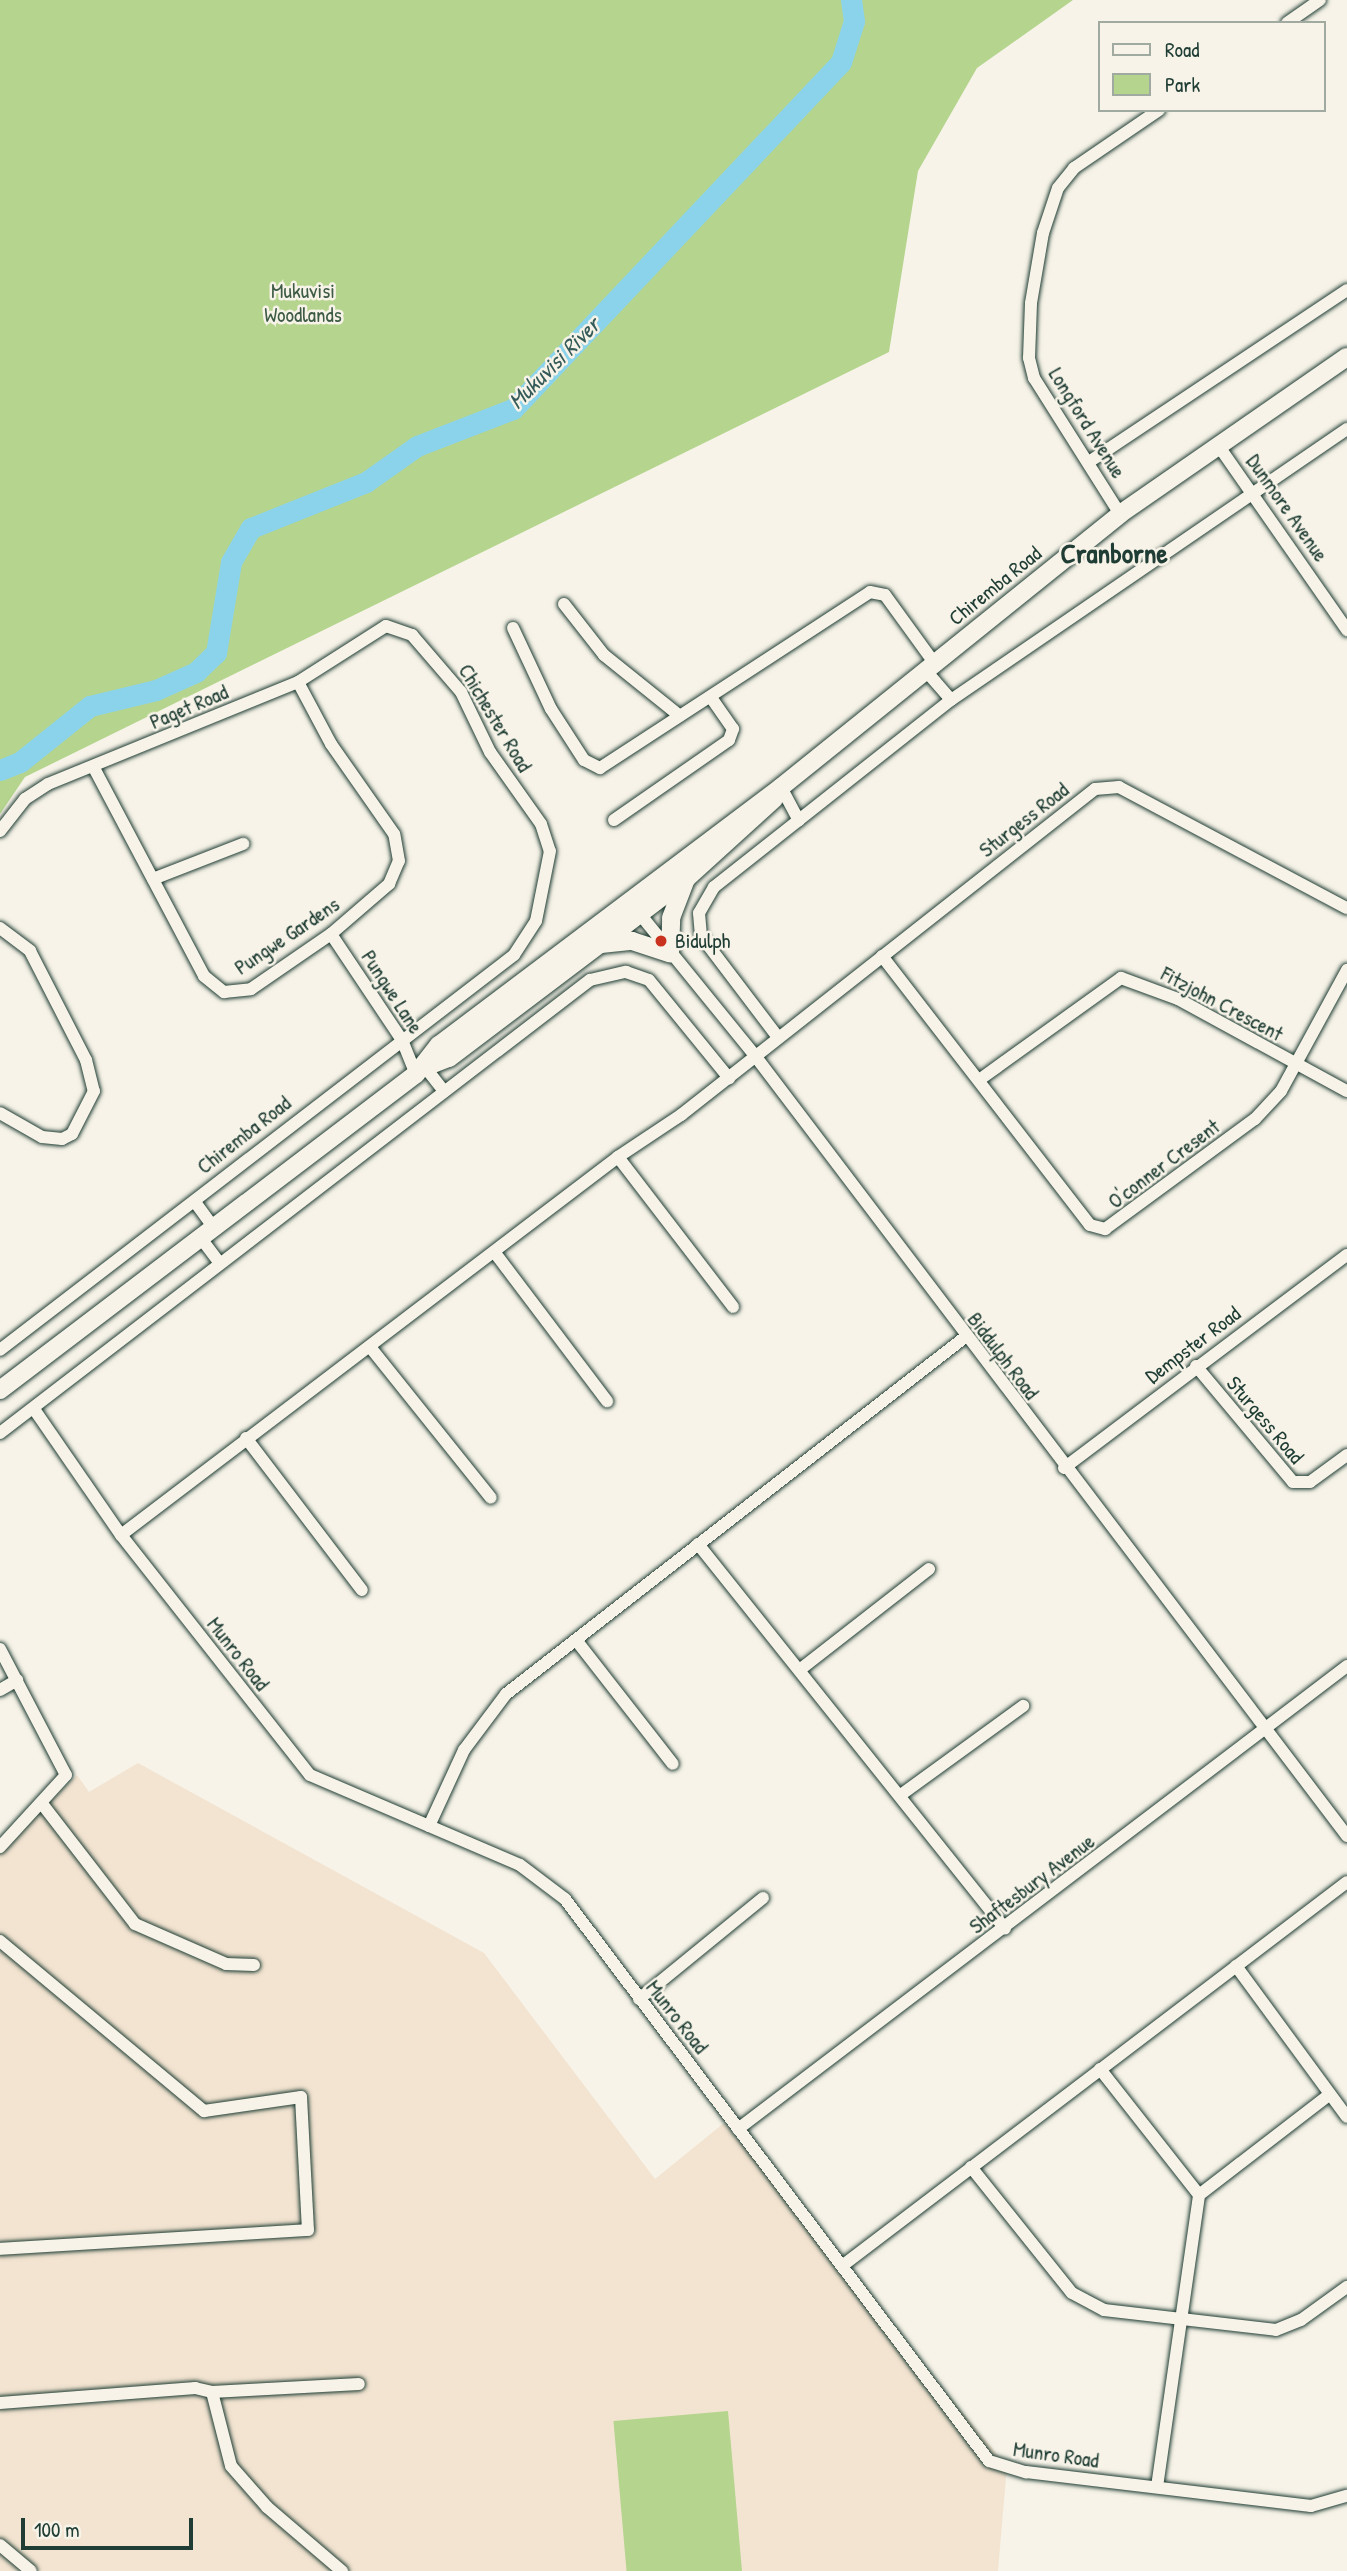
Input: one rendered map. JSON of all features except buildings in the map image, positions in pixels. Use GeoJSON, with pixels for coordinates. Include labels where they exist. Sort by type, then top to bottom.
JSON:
{"type":"FeatureCollection","features":[{"type":"Feature","properties":{"kind":"main road","name":"Chiremba Road"},"geometry":{"type":"LineString","coordinates":[[421,1070],[439,1045],[633,906],[1120,514],[1347,357]]}},
{"type":"Feature","properties":{"kind":"main road","name":"Chiremba Road"},"geometry":{"type":"LineString","coordinates":[[0,1390],[421,1070],[449,1058],[600,944],[633,906],[687,878],[768,807],[781,787]]}},
{"type":"Feature","properties":{"kind":"main road"},"geometry":{"type":"LineString","coordinates":[[600,944],[632,941],[670,953],[671,918],[687,878]]}},
{"type":"Feature","properties":{"kind":"street"},"geometry":{"type":"LineString","coordinates":[[1290,21],[1320,0]]}},
{"type":"Feature","properties":{"kind":"street","name":"Longford Avenue"},"geometry":{"type":"LineString","coordinates":[[1120,514],[1089,462],[1041,392],[1028,358],[1043,233],[1058,188],[1074,168],[1156,112]]}},
{"type":"Feature","properties":{"kind":"street"},"geometry":{"type":"LineString","coordinates":[[1089,462],[1347,290]]}},
{"type":"Feature","properties":{"kind":"street"},"geometry":{"type":"LineString","coordinates":[[777,1037],[701,936],[699,912],[714,887],[951,700],[1347,429]]}},
{"type":"Feature","properties":{"kind":"street","name":"Dunmore Avenue"},"geometry":{"type":"LineString","coordinates":[[1218,444],[1255,492],[1347,630]]}},
{"type":"Feature","properties":{"kind":"street"},"geometry":{"type":"LineString","coordinates":[[513,628],[551,709],[592,766],[608,766],[870,592],[884,595],[951,700]]}},
{"type":"Feature","properties":{"kind":"street"},"geometry":{"type":"LineString","coordinates":[[564,604],[604,655],[680,716]]}},
{"type":"Feature","properties":{"kind":"street","name":"Paget Road"},"geometry":{"type":"LineString","coordinates":[[0,831],[25,799],[48,784],[94,768],[298,682],[375,629],[398,628]]}},
{"type":"Feature","properties":{"kind":"street","name":"Chichester Road"},"geometry":{"type":"LineString","coordinates":[[398,628],[412,635],[461,692],[489,752],[547,837],[544,898],[514,956]]}},
{"type":"Feature","properties":{"kind":"street","name":"Pungwe Gardens"},"geometry":{"type":"LineString","coordinates":[[94,768],[204,976],[224,992],[251,989],[331,933],[389,884],[396,873],[398,848],[298,682]]}},
{"type":"Feature","properties":{"kind":"street"},"geometry":{"type":"LineString","coordinates":[[614,820],[729,740],[733,729],[710,697]]}},
{"type":"Feature","properties":{"kind":"street","name":"Sturgess Road"},"geometry":{"type":"LineString","coordinates":[[121,1535],[618,1157],[729,1078],[777,1037],[1087,794],[1107,786],[1119,787],[1347,908]]}},
{"type":"Feature","properties":{"kind":"street"},"geometry":{"type":"LineString","coordinates":[[781,787],[799,821]]}},
{"type":"Feature","properties":{"kind":"street"},"geometry":{"type":"LineString","coordinates":[[153,879],[243,844]]}},
{"type":"Feature","properties":{"kind":"street","name":"Biddulph Road"},"geometry":{"type":"LineString","coordinates":[[633,906],[756,1057],[964,1338],[1347,1836]]}},
{"type":"Feature","properties":{"kind":"street"},"geometry":{"type":"LineString","coordinates":[[0,928],[30,951],[86,1060],[94,1091],[72,1134],[62,1139],[42,1138],[0,1113]]}},
{"type":"Feature","properties":{"kind":"street","name":"Pungwe Lane"},"geometry":{"type":"LineString","coordinates":[[331,933],[421,1070],[444,1091]]}},
{"type":"Feature","properties":{"kind":"street","name":"Chiremba Road"},"geometry":{"type":"LineString","coordinates":[[0,1350],[514,956]]}},
{"type":"Feature","properties":{"kind":"street","name":"O'conner Cresent"},"geometry":{"type":"LineString","coordinates":[[882,956],[1090,1225],[1105,1229],[1255,1119],[1297,1066],[1347,970]]}},
{"type":"Feature","properties":{"kind":"street"},"geometry":{"type":"LineString","coordinates":[[0,1433],[219,1262],[590,980],[626,972],[649,980],[729,1078]]}},
{"type":"Feature","properties":{"kind":"street","name":"Fitzjohn Crescent"},"geometry":{"type":"LineString","coordinates":[[979,1080],[1121,978],[1178,999],[1347,1091]]}},
{"type":"Feature","properties":{"kind":"street"},"geometry":{"type":"LineString","coordinates":[[618,1157],[733,1307]]}},
{"type":"Feature","properties":{"kind":"street"},"geometry":{"type":"LineString","coordinates":[[195,1202],[219,1262]]}},
{"type":"Feature","properties":{"kind":"street"},"geometry":{"type":"LineString","coordinates":[[495,1253],[607,1401]]}},
{"type":"Feature","properties":{"kind":"street","name":"Dempster Road"},"geometry":{"type":"LineString","coordinates":[[1063,1468],[1347,1255]]}},
{"type":"Feature","properties":{"kind":"street"},"geometry":{"type":"LineString","coordinates":[[429,1826],[478,1727],[517,1684],[964,1338]]}},
{"type":"Feature","properties":{"kind":"street"},"geometry":{"type":"LineString","coordinates":[[370,1347],[491,1498]]}},
{"type":"Feature","properties":{"kind":"street","name":"Sturgess Road"},"geometry":{"type":"LineString","coordinates":[[1196,1366],[1293,1482],[1310,1482],[1347,1455]]}},
{"type":"Feature","properties":{"kind":"street","name":"Munro Road"},"geometry":{"type":"LineString","coordinates":[[34,1409],[121,1535],[310,1775],[545,1880],[639,1999],[989,2461],[1026,2472],[1311,2506],[1347,2496]]}},
{"type":"Feature","properties":{"kind":"street"},"geometry":{"type":"LineString","coordinates":[[246,1438],[362,1590]]}},
{"type":"Feature","properties":{"kind":"street"},"geometry":{"type":"LineString","coordinates":[[698,1544],[802,1668],[1005,1928]]}},
{"type":"Feature","properties":{"kind":"street"},"geometry":{"type":"LineString","coordinates":[[802,1668],[929,1569]]}},
{"type":"Feature","properties":{"kind":"street"},"geometry":{"type":"LineString","coordinates":[[576,1640],[673,1764]]}},
{"type":"Feature","properties":{"kind":"street"},"geometry":{"type":"LineString","coordinates":[[0,1649],[65,1769],[64,1782],[0,1847]]}},
{"type":"Feature","properties":{"kind":"street","name":"Shaftesbury Avenue"},"geometry":{"type":"LineString","coordinates":[[738,2129],[1347,1666]]}},
{"type":"Feature","properties":{"kind":"street"},"geometry":{"type":"LineString","coordinates":[[0,1690],[17,1681]]}},
{"type":"Feature","properties":{"kind":"street"},"geometry":{"type":"LineString","coordinates":[[902,1794],[1023,1706]]}},
{"type":"Feature","properties":{"kind":"street"},"geometry":{"type":"LineString","coordinates":[[43,1805],[135,1924],[226,1964],[254,1965]]}},
{"type":"Feature","properties":{"kind":"street"},"geometry":{"type":"LineString","coordinates":[[842,2266],[1347,1882]]}},
{"type":"Feature","properties":{"kind":"street"},"geometry":{"type":"LineString","coordinates":[[639,1999],[763,1898]]}},
{"type":"Feature","properties":{"kind":"street"},"geometry":{"type":"LineString","coordinates":[[0,1941],[204,2111],[301,2097],[308,2230],[0,2249]]}},
{"type":"Feature","properties":{"kind":"street"},"geometry":{"type":"LineString","coordinates":[[1236,1966],[1347,2117]]}},
{"type":"Feature","properties":{"kind":"street"},"geometry":{"type":"LineString","coordinates":[[1100,2069],[1199,2195],[1184,2322],[1157,2487]]}},
{"type":"Feature","properties":{"kind":"street"},"geometry":{"type":"LineString","coordinates":[[1199,2195],[1329,2095]]}},
{"type":"Feature","properties":{"kind":"street"},"geometry":{"type":"LineString","coordinates":[[971,2167],[1072,2293],[1104,2310],[1184,2322],[1276,2330],[1301,2320],[1347,2287]]}},
{"type":"Feature","properties":{"kind":"street"},"geometry":{"type":"LineString","coordinates":[[0,2403],[195,2388],[212,2392],[359,2384]]}},
{"type":"Feature","properties":{"kind":"street"},"geometry":{"type":"LineString","coordinates":[[212,2392],[230,2466],[267,2507],[342,2571]]}},
{"type":"Feature","properties":{"kind":"street"},"geometry":{"type":"LineString","coordinates":[[0,2545],[32,2571]]}},
{"type":"Feature","properties":{"kind":"shaded area"},"geometry":{"type":"Polygon","coordinates":[[[138,1763],[484,1953],[655,2179],[724,2123],[1007,2466],[998,2571],[0,2571],[0,1852],[77,1775],[89,1792],[138,1763]]]}},
{"type":"Feature","properties":{"kind":"green space","name":"Mukuvisi Woodlands"},"geometry":{"type":"Polygon","coordinates":[[[0,0],[1073,0],[977,68],[918,171],[889,352],[25,777],[0,814],[0,0]]]}},
{"type":"Feature","properties":{"kind":"green space"},"geometry":{"type":"Polygon","coordinates":[[[728,2411],[742,2571],[627,2571],[613,2421],[728,2411]]]}},
{"type":"Feature","properties":{"kind":"waterway","name":"Mukuvisi River"},"geometry":{"type":"LineString","coordinates":[[0,770],[20,762],[90,706],[156,690],[196,672],[216,653],[231,562],[251,528],[366,482],[417,446],[513,409],[841,62],[854,21],[851,0]]}},
{"type":"Feature","properties":{"kind":"place","name":"Bidulph"},"geometry":{"type":"Point","coordinates":[661,941]}},
{"type":"Feature","properties":{"kind":"district","name":"Cranborne"},"geometry":{"type":"Point","coordinates":[1114,553]}}]}
